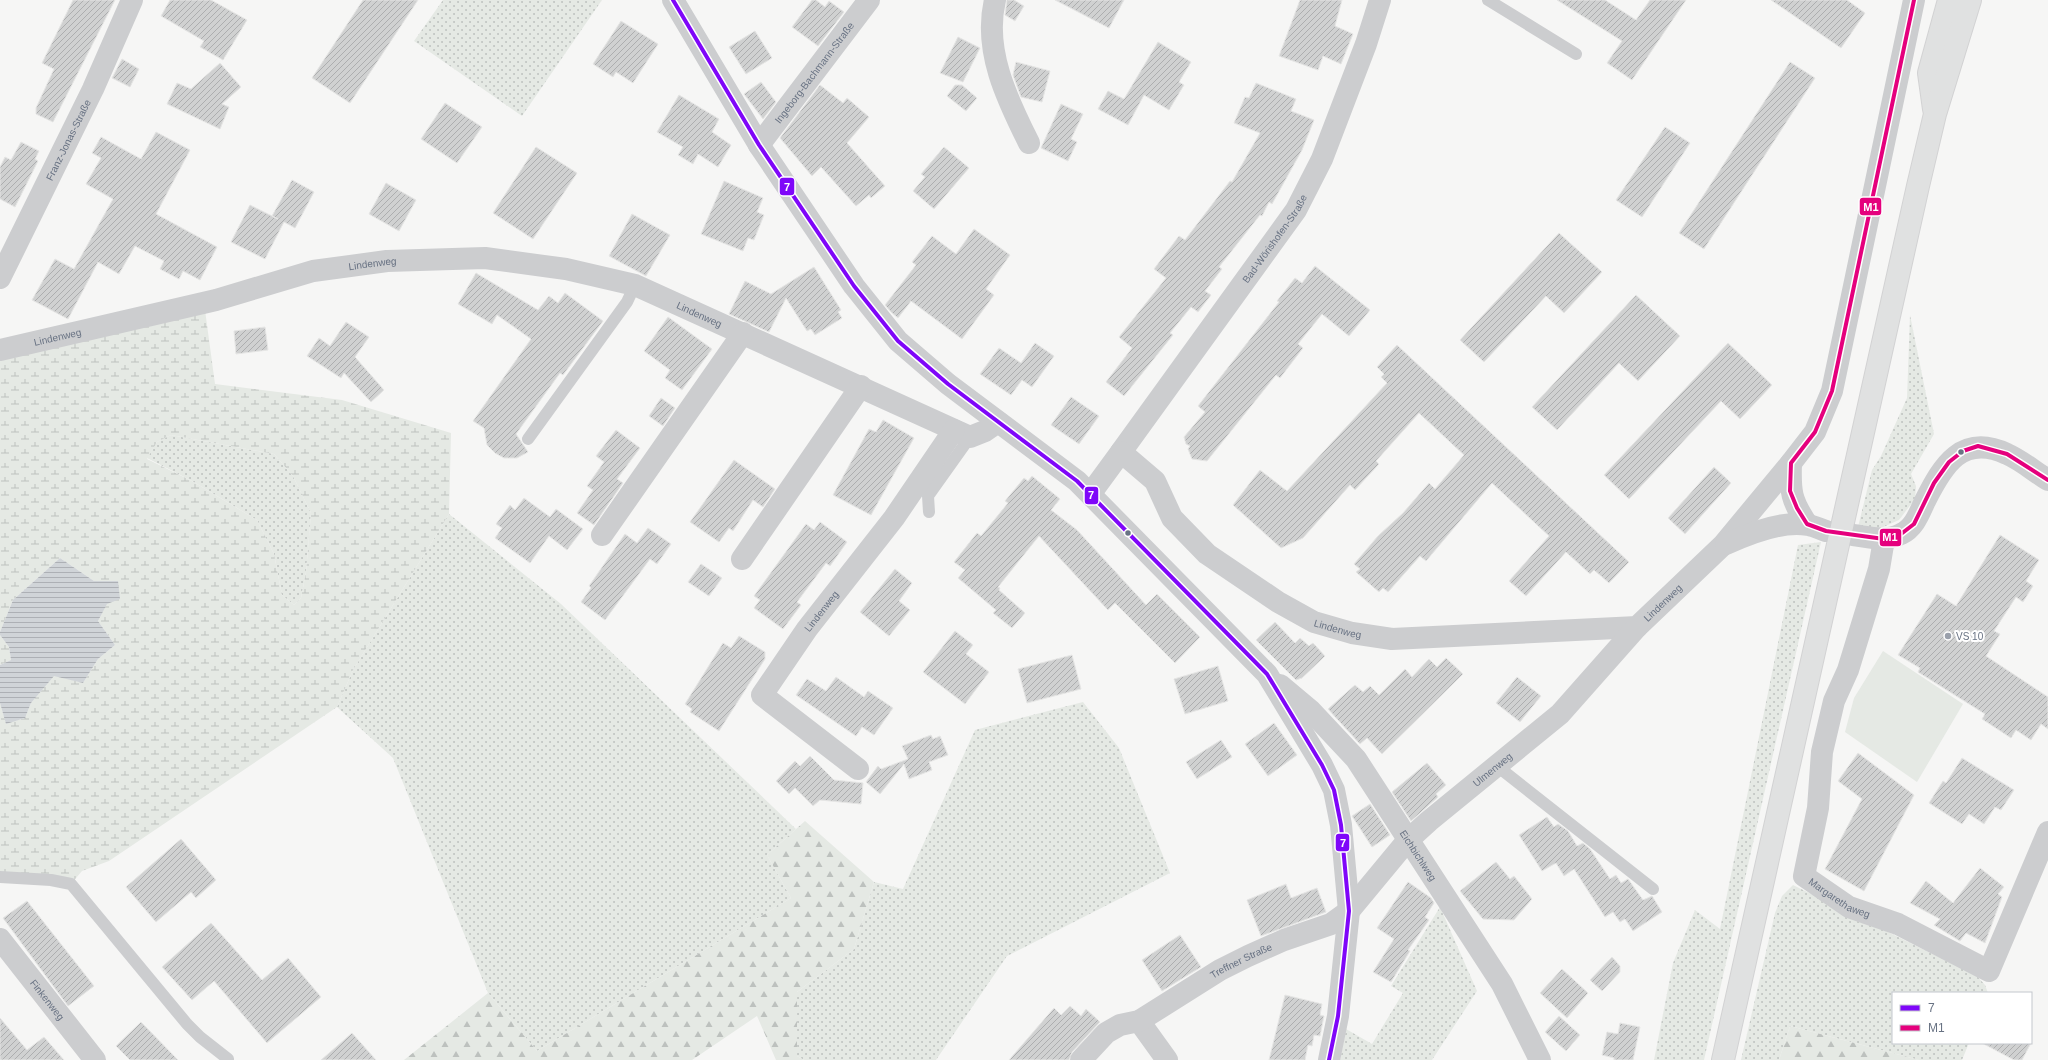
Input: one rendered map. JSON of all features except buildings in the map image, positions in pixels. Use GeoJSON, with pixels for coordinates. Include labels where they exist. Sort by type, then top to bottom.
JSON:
{"type":"FeatureCollection","features":[{"type":"Feature","properties":{"kind":"main road"},"geometry":{"type":"LineString","coordinates":[[1935,114],[1929,73],[1949,0]]}},
{"type":"Feature","properties":{"kind":"main road"},"geometry":{"type":"LineString","coordinates":[[1723,1060],[1935,114],[1970,0]]}},
{"type":"Feature","properties":{"kind":"street","name":"Franz-Jonas-Straße"},"geometry":{"type":"LineString","coordinates":[[0,278],[93,89],[132,0]]}},
{"type":"Feature","properties":{"kind":"street"},"geometry":{"type":"LineString","coordinates":[[673,0],[759,146],[854,286],[898,341],[948,384],[1078,481],[1267,674],[1322,765],[1334,790],[1341,825],[1349,911],[1338,1016],[1329,1060]]}},
{"type":"Feature","properties":{"kind":"street","name":"Ingeborg-Bachmann-Straße"},"geometry":{"type":"LineString","coordinates":[[759,146],[868,0]]}},
{"type":"Feature","properties":{"kind":"street"},"geometry":{"type":"LineString","coordinates":[[995,0],[992,12],[994,57],[1010,105],[1029,143]]}},
{"type":"Feature","properties":{"kind":"street","name":"Bad-Wörishofen-Straße"},"geometry":{"type":"LineString","coordinates":[[1121,452],[1296,210],[1322,159],[1366,44],[1380,0]]}},
{"type":"Feature","properties":{"kind":"street","name":"Lindenweg"},"geometry":{"type":"LineString","coordinates":[[1121,452],[1155,481],[1172,518],[1207,554],[1278,602],[1314,622],[1352,634],[1392,640],[1637,627],[1723,545],[1792,463],[1815,432],[1832,391],[1914,0]]}},
{"type":"Feature","properties":{"kind":"street","name":"Lindenweg"},"geometry":{"type":"LineString","coordinates":[[0,350],[216,300],[313,271],[387,261],[485,258],[566,270],[635,285],[962,433],[807,629],[762,695],[858,769]]}},
{"type":"Feature","properties":{"kind":"street"},"geometry":{"type":"LineString","coordinates":[[602,535],[743,333]]}},
{"type":"Feature","properties":{"kind":"street"},"geometry":{"type":"LineString","coordinates":[[742,558],[861,386]]}},
{"type":"Feature","properties":{"kind":"street"},"geometry":{"type":"LineString","coordinates":[[962,433],[985,431],[998,422]]}},
{"type":"Feature","properties":{"kind":"street"},"geometry":{"type":"LineString","coordinates":[[1853,535],[1884,539],[1901,534],[1914,524],[1934,482],[1948,462],[1963,451],[1978,446],[2007,454],[2048,480]]}},
{"type":"Feature","properties":{"kind":"street"},"geometry":{"type":"LineString","coordinates":[[1091,493],[1121,452]]}},
{"type":"Feature","properties":{"kind":"street"},"geometry":{"type":"LineString","coordinates":[[1723,545],[1750,533],[1783,526],[1816,528],[1796,508],[1790,491],[1792,463]]}},
{"type":"Feature","properties":{"kind":"street","name":"Margarethaweg"},"geometry":{"type":"LineString","coordinates":[[1884,539],[1880,569],[1848,670],[1834,701],[1822,752],[1818,808],[1804,876],[1849,907],[1898,924],[1989,971],[2048,832]]}},
{"type":"Feature","properties":{"kind":"street","name":"Ulmenweg"},"geometry":{"type":"LineString","coordinates":[[1349,911],[1408,841],[1429,821],[1560,714],[1637,627]]}},
{"type":"Feature","properties":{"kind":"street","name":"Eichbichlweg"},"geometry":{"type":"LineString","coordinates":[[1267,674],[1311,710],[1356,759],[1502,984],[1540,1060]]}},
{"type":"Feature","properties":{"kind":"street","name":"Treffner Straße"},"geometry":{"type":"LineString","coordinates":[[1081,1060],[1106,1032],[1120,1025],[1139,1021],[1220,970],[1284,940],[1331,924],[1349,911]]}},
{"type":"Feature","properties":{"kind":"street","name":"Finkenweg"},"geometry":{"type":"LineString","coordinates":[[0,939],[95,1060]]}},
{"type":"Feature","properties":{"kind":"street"},"geometry":{"type":"LineString","coordinates":[[1139,1021],[1167,1060]]}},
{"type":"Feature","properties":{"kind":"lane"},"geometry":{"type":"LineString","coordinates":[[1488,0],[1576,54]]}},
{"type":"Feature","properties":{"kind":"lane"},"geometry":{"type":"LineString","coordinates":[[528,439],[627,302],[635,285]]}},
{"type":"Feature","properties":{"kind":"lane"},"geometry":{"type":"LineString","coordinates":[[929,512],[928,496],[962,433]]}},
{"type":"Feature","properties":{"kind":"lane"},"geometry":{"type":"LineString","coordinates":[[1497,766],[1653,888]]}},
{"type":"Feature","properties":{"kind":"lane"},"geometry":{"type":"LineString","coordinates":[[0,877],[51,880],[70,884],[187,1024],[200,1037],[228,1058]]}},
{"type":"Feature","properties":{"kind":"green space"},"geometry":{"type":"Polygon","coordinates":[[[443,0],[602,0],[522,116],[414,41],[443,0]]]}},
{"type":"Feature","properties":{"kind":"green space"},"geometry":{"type":"Polygon","coordinates":[[[205,310],[215,384],[342,400],[451,433],[449,514],[353,670],[337,707],[109,861],[82,871],[71,884],[0,872],[0,703],[6,723],[25,718],[31,703],[54,675],[83,683],[98,659],[115,645],[98,621],[118,581],[94,581],[60,558],[13,600],[0,632],[0,357],[205,310]],[[171,435],[157,442],[147,459],[192,481],[257,520],[274,554],[282,595],[294,605],[301,598],[306,572],[311,513],[293,476],[274,454],[171,435]]]}},
{"type":"Feature","properties":{"kind":"green space"},"geometry":{"type":"Polygon","coordinates":[[[1910,315],[1934,434],[1911,474],[1916,486],[1915,499],[1899,520],[1881,528],[1858,527],[1872,470],[1881,456],[1907,398],[1910,315]]]}},
{"type":"Feature","properties":{"kind":"green space"},"geometry":{"type":"Polygon","coordinates":[[[171,435],[274,454],[293,476],[311,513],[306,572],[301,598],[294,605],[282,595],[274,554],[257,520],[192,481],[147,458],[157,442],[171,435]]]}},
{"type":"Feature","properties":{"kind":"green space"},"geometry":{"type":"Polygon","coordinates":[[[449,514],[561,604],[796,829],[767,855],[791,898],[537,1051],[488,993],[393,758],[337,707],[353,670],[449,514]]]}},
{"type":"Feature","properties":{"kind":"green space"},"geometry":{"type":"Polygon","coordinates":[[[1821,542],[1704,1060],[1654,1060],[1673,963],[1695,910],[1720,929],[1798,545],[1821,542]]]}},
{"type":"Feature","properties":{"kind":"green space"},"geometry":{"type":"Polygon","coordinates":[[[0,635],[9,647],[11,660],[0,665],[0,635]]]}},
{"type":"Feature","properties":{"kind":"green space"},"geometry":{"type":"Polygon","coordinates":[[[1883,651],[1963,704],[1917,782],[1845,732],[1854,698],[1883,651]]]}},
{"type":"Feature","properties":{"kind":"green space"},"geometry":{"type":"Polygon","coordinates":[[[1083,702],[1119,748],[1170,873],[1007,956],[936,1060],[804,1060],[797,1056],[797,992],[854,949],[874,882],[903,889],[975,730],[1083,702]]]}},
{"type":"Feature","properties":{"kind":"green space"},"geometry":{"type":"Polygon","coordinates":[[[805,821],[874,882],[854,949],[797,992],[797,1056],[804,1060],[776,1060],[757,1016],[692,1060],[404,1060],[488,993],[537,1051],[791,898],[767,855],[805,821]]]}},
{"type":"Feature","properties":{"kind":"green space"},"geometry":{"type":"Polygon","coordinates":[[[1793,885],[1977,976],[1985,985],[1988,992],[1892,992],[1892,1044],[1969,1044],[1962,1060],[1919,1060],[1790,1026],[1779,1060],[1741,1060],[1775,913],[1782,896],[1793,885]]]}},
{"type":"Feature","properties":{"kind":"green space"},"geometry":{"type":"Polygon","coordinates":[[[1440,907],[1477,991],[1432,1060],[1340,1060],[1346,1029],[1372,1044],[1403,993],[1391,986],[1440,907]]]}},
{"type":"Feature","properties":{"kind":"green space"},"geometry":{"type":"Polygon","coordinates":[[[1790,1026],[1919,1060],[1779,1060],[1790,1026]]]}},
{"type":"Feature","properties":{"kind":"shaded area"},"geometry":{"type":"Polygon","coordinates":[[[60,558],[94,581],[118,581],[120,599],[107,604],[98,621],[115,645],[98,659],[83,683],[54,676],[31,703],[25,718],[6,724],[0,703],[0,665],[11,660],[9,647],[0,635],[0,632],[13,600],[60,558]]]}},
{"type":"Feature","properties":{"kind":"transit line","name":"7"},"geometry":{"type":"LineString","coordinates":[[673,0],[759,145],[854,286],[898,341],[948,384],[1077,481],[1267,674],[1322,765],[1334,790],[1341,825],[1349,911],[1338,1016],[1329,1060]]}},
{"type":"Feature","properties":{"kind":"transit line","name":"M1"},"geometry":{"type":"LineString","coordinates":[[1914,0],[1832,391],[1815,432],[1791,463],[1790,491],[1797,508],[1807,524],[1826,531],[1884,539],[1901,534],[1914,524],[1934,483],[1949,462],[1963,451],[1978,446],[2007,454],[2048,480]]}},
{"type":"Feature","properties":{"kind":"place","name":"VS 10"},"geometry":{"type":"Point","coordinates":[1948,636]}}]}
